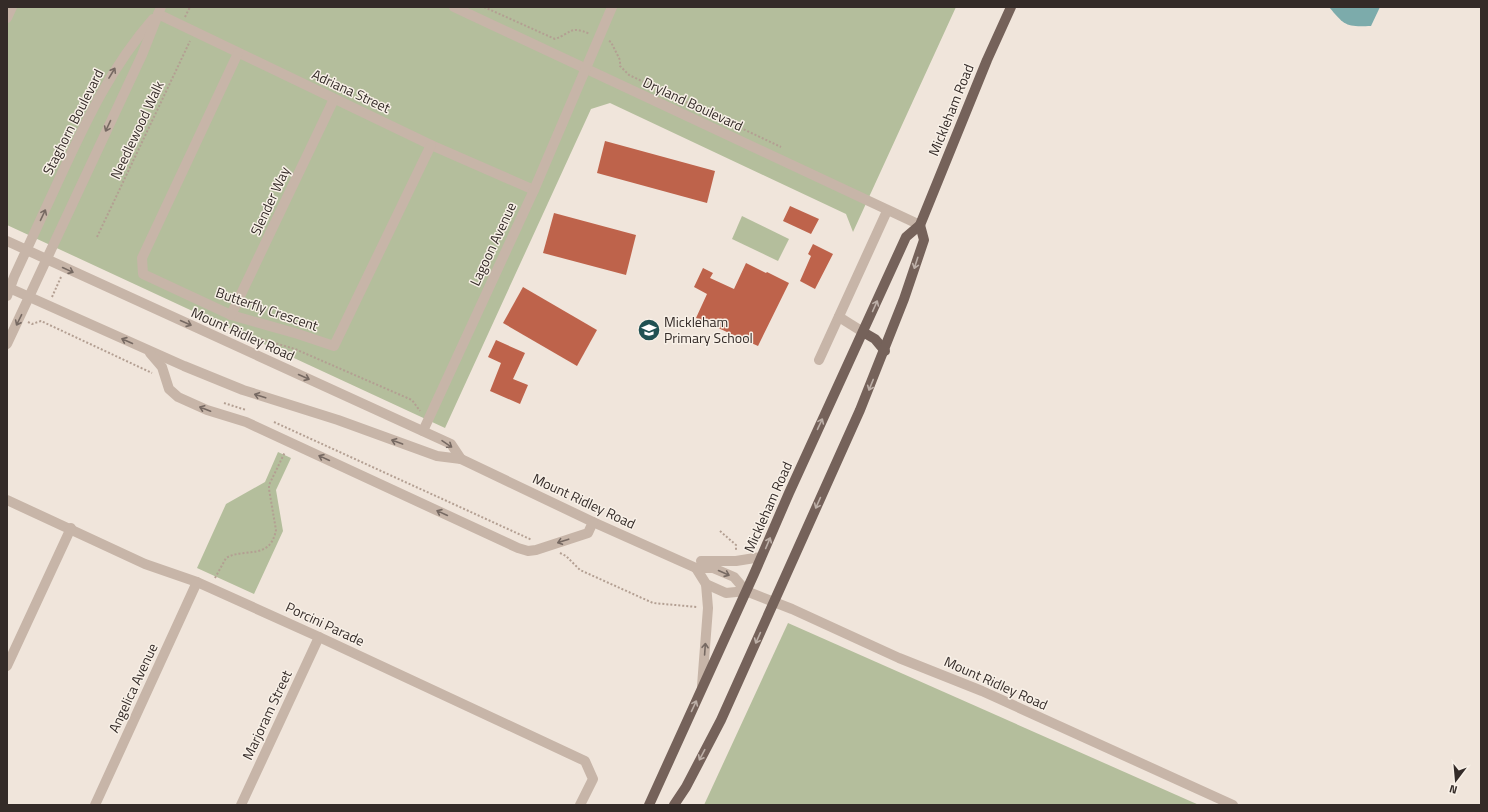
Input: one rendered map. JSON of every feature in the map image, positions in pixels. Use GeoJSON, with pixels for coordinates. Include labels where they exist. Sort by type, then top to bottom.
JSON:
{"type":"FeatureCollection","features":[{"type":"Feature","properties":{"kind":"main road","name":"Mickleham Road"},"geometry":{"type":"LineString","coordinates":[[649,805],[906,237],[920,225],[987,60],[1011,7]]}},
{"type":"Feature","properties":{"kind":"main road","name":"Mickleham Road"},"geometry":{"type":"LineString","coordinates":[[674,805],[686,786],[721,720],[860,410],[885,351],[924,240],[920,225]]}},
{"type":"Feature","properties":{"kind":"main road"},"geometry":{"type":"LineString","coordinates":[[863,332],[875,339],[885,351]]}},
{"type":"Feature","properties":{"kind":"street"},"geometry":{"type":"LineString","coordinates":[[7,18],[12,7]]}},
{"type":"Feature","properties":{"kind":"street","name":"Dryland Boulevard"},"geometry":{"type":"LineString","coordinates":[[454,7],[887,211],[920,225]]}},
{"type":"Feature","properties":{"kind":"street","name":"Lagoon Avenue"},"geometry":{"type":"LineString","coordinates":[[423,431],[534,190],[612,7]]}},
{"type":"Feature","properties":{"kind":"street"},"geometry":{"type":"LineString","coordinates":[[7,344],[142,55],[159,10]]}},
{"type":"Feature","properties":{"kind":"street","name":"Adriana Street"},"geometry":{"type":"LineString","coordinates":[[159,10],[194,32],[431,145],[534,190]]}},
{"type":"Feature","properties":{"kind":"street","name":"Staghorn Boulevard"},"geometry":{"type":"LineString","coordinates":[[8,290],[96,100],[134,40],[159,10]]}},
{"type":"Feature","properties":{"kind":"street","name":"Butterfly Crescent"},"geometry":{"type":"LineString","coordinates":[[238,53],[142,258],[143,274],[231,315],[334,346],[431,145]]}},
{"type":"Feature","properties":{"kind":"street","name":"Slender Way"},"geometry":{"type":"LineString","coordinates":[[231,315],[334,99]]}},
{"type":"Feature","properties":{"kind":"street"},"geometry":{"type":"LineString","coordinates":[[819,360],[887,211]]}},
{"type":"Feature","properties":{"kind":"street","name":"Mount Ridley Road"},"geometry":{"type":"LineString","coordinates":[[7,241],[451,444],[461,459]]}},
{"type":"Feature","properties":{"kind":"street","name":"Mount Ridley Road"},"geometry":{"type":"LineString","coordinates":[[8,290],[30,297],[148,350],[243,390],[338,420],[437,456],[461,459],[593,522],[696,568],[713,568],[734,577],[746,591]]}},
{"type":"Feature","properties":{"kind":"street"},"geometry":{"type":"LineString","coordinates":[[839,317],[863,332]]}},
{"type":"Feature","properties":{"kind":"street"},"geometry":{"type":"LineString","coordinates":[[148,350],[162,367],[169,389],[178,397],[207,410],[246,422],[518,548],[528,551],[536,550],[588,533],[593,522]]}},
{"type":"Feature","properties":{"kind":"street","name":"Porcini Parade"},"geometry":{"type":"LineString","coordinates":[[7,500],[71,528],[145,564],[198,582],[585,761],[593,779],[580,805]]}},
{"type":"Feature","properties":{"kind":"street"},"geometry":{"type":"LineString","coordinates":[[7,666],[71,528]]}},
{"type":"Feature","properties":{"kind":"street"},"geometry":{"type":"LineString","coordinates":[[682,561],[736,561],[761,558]]}},
{"type":"Feature","properties":{"kind":"street"},"geometry":{"type":"LineString","coordinates":[[696,568],[706,584],[708,608],[702,688]]}},
{"type":"Feature","properties":{"kind":"street","name":"Angelica Avenue"},"geometry":{"type":"LineString","coordinates":[[95,805],[198,582]]}},
{"type":"Feature","properties":{"kind":"street","name":"Mount Ridley Road"},"geometry":{"type":"LineString","coordinates":[[706,584],[726,593],[746,591],[774,602],[899,658],[982,691],[1233,805]]}},
{"type":"Feature","properties":{"kind":"street","name":"Marjoram Street"},"geometry":{"type":"LineString","coordinates":[[241,805],[319,637]]}},
{"type":"Feature","properties":{"kind":"path"},"geometry":{"type":"LineString","coordinates":[[484,7],[555,40],[563,36]]}},
{"type":"Feature","properties":{"kind":"path","name":"Needlewood Walk"},"geometry":{"type":"LineString","coordinates":[[97,237],[194,32]]}},
{"type":"Feature","properties":{"kind":"path"},"geometry":{"type":"LineString","coordinates":[[620,60],[620,66],[629,75],[784,148]]}},
{"type":"Feature","properties":{"kind":"path"},"geometry":{"type":"LineString","coordinates":[[41,321],[65,268]]}},
{"type":"Feature","properties":{"kind":"path"},"geometry":{"type":"LineString","coordinates":[[261,339],[295,349],[412,400],[428,421]]}},
{"type":"Feature","properties":{"kind":"path"},"geometry":{"type":"LineString","coordinates":[[211,588],[226,558],[237,554],[261,551],[275,536],[276,530],[269,489],[295,431]]}},
{"type":"Feature","properties":{"kind":"green space"},"geometry":{"type":"Polygon","coordinates":[[[7,7],[956,7],[853,232],[846,214],[610,103],[591,109],[445,428],[7,225],[7,7]]]}},
{"type":"Feature","properties":{"kind":"green space"},"geometry":{"type":"Polygon","coordinates":[[[742,216],[789,239],[778,261],[732,239],[742,216]]]}},
{"type":"Feature","properties":{"kind":"green space"},"geometry":{"type":"Polygon","coordinates":[[[278,452],[291,458],[276,490],[283,531],[254,594],[197,568],[226,504],[265,482],[278,452]]]}},
{"type":"Feature","properties":{"kind":"green space"},"geometry":{"type":"Polygon","coordinates":[[[788,623],[1199,805],[704,805],[788,623]]]}},
{"type":"Feature","properties":{"kind":"water"},"geometry":{"type":"Polygon","coordinates":[[[1329,7],[1380,7],[1371,26],[1356,26],[1343,22],[1329,7]]]}},
{"type":"Feature","properties":{"kind":"building"},"geometry":{"type":"Polygon","coordinates":[[[605,141],[715,171],[707,203],[597,173],[605,141]]]}},
{"type":"Feature","properties":{"kind":"building"},"geometry":{"type":"Polygon","coordinates":[[[790,206],[819,219],[811,234],[783,221],[790,206]]]}},
{"type":"Feature","properties":{"kind":"building"},"geometry":{"type":"Polygon","coordinates":[[[554,213],[636,235],[626,275],[543,253],[554,213]]]}},
{"type":"Feature","properties":{"kind":"building"},"geometry":{"type":"Polygon","coordinates":[[[813,244],[833,254],[815,289],[800,281],[811,256],[808,254],[813,244]]]}},
{"type":"Feature","properties":{"kind":"building"},"geometry":{"type":"Polygon","coordinates":[[[746,263],[789,283],[758,346],[696,318],[707,294],[694,287],[703,268],[713,273],[710,278],[734,289],[746,263]]]}},
{"type":"Feature","properties":{"kind":"building"},"geometry":{"type":"Polygon","coordinates":[[[523,287],[597,330],[577,366],[503,323],[523,287]]]}},
{"type":"Feature","properties":{"kind":"building"},"geometry":{"type":"Polygon","coordinates":[[[496,340],[525,353],[513,379],[528,385],[520,404],[490,391],[501,363],[488,357],[496,340]]]}},
{"type":"Feature","properties":{"kind":"place","name":"Mickleham Primary School"},"geometry":{"type":"Point","coordinates":[649,330]}}]}
